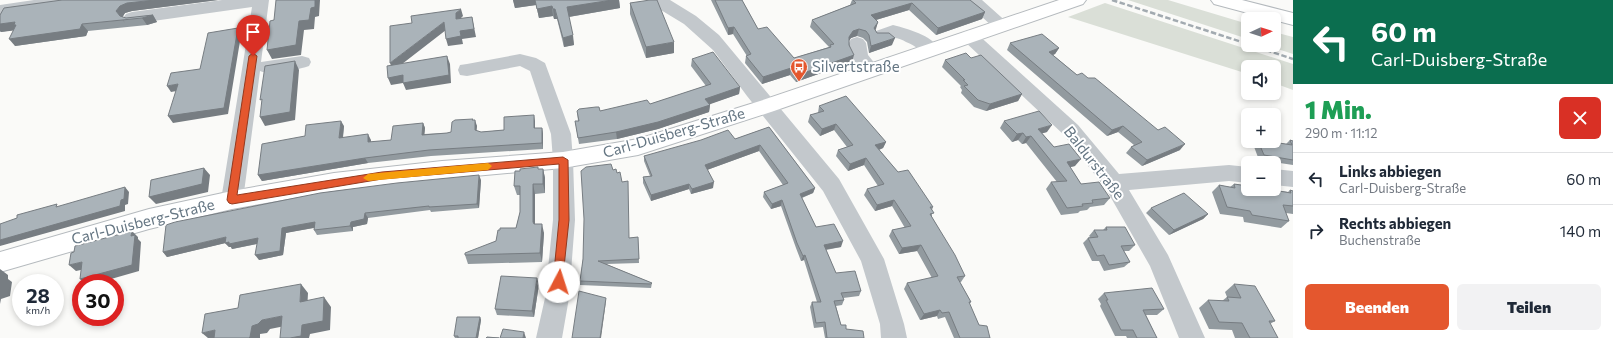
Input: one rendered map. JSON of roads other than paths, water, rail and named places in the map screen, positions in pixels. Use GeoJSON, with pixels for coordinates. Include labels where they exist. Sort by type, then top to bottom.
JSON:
{"type":"FeatureCollection","features":[{"type":"Feature","properties":{"kind":"main road","name":"Carl-Duisberg-Straße"},"geometry":{"type":"LineString","coordinates":[[0,262],[134,223],[232,200],[382,176],[563,160],[638,147],[767,106],[1077,0]]}},
{"type":"Feature","properties":{"kind":"main road"},"geometry":{"type":"LineString","coordinates":[[1220,0],[1293,19]]}},
{"type":"Feature","properties":{"kind":"street"},"geometry":{"type":"LineString","coordinates":[[0,10],[73,0]]}},
{"type":"Feature","properties":{"kind":"street"},"geometry":{"type":"LineString","coordinates":[[132,18],[260,0],[232,200]]}},
{"type":"Feature","properties":{"kind":"street"},"geometry":{"type":"LineString","coordinates":[[657,0],[680,13],[719,45],[757,96],[767,106],[831,185],[868,252],[892,324],[894,338]]}},
{"type":"Feature","properties":{"kind":"street"},"geometry":{"type":"LineString","coordinates":[[972,0],[1001,25]]}},
{"type":"Feature","properties":{"kind":"street"},"geometry":{"type":"LineString","coordinates":[[882,35],[894,31],[914,38],[931,49]]}},
{"type":"Feature","properties":{"kind":"street","name":"Baldurstraße"},"geometry":{"type":"LineString","coordinates":[[969,36],[1071,130],[1114,184],[1160,262],[1192,338]]}},
{"type":"Feature","properties":{"kind":"street"},"geometry":{"type":"LineString","coordinates":[[857,43],[859,57],[871,70]]}},
{"type":"Feature","properties":{"kind":"street"},"geometry":{"type":"LineString","coordinates":[[467,70],[520,60],[529,62],[538,68],[561,134],[564,220],[557,298],[549,338]]}},
{"type":"Feature","properties":{"kind":"street"},"geometry":{"type":"LineString","coordinates":[[251,70],[302,62]]}},
{"type":"Feature","properties":{"kind":"street"},"geometry":{"type":"LineString","coordinates":[[1114,184],[1229,173],[1241,174]]}},
{"type":"Feature","properties":{"kind":"street"},"geometry":{"type":"LineString","coordinates":[[1281,178],[1293,179]]}},
{"type":"Feature","properties":{"kind":"railway"},"geometry":{"type":"LineString","coordinates":[[1112,0],[1241,42]]}},
{"type":"Feature","properties":{"kind":"railway"},"geometry":{"type":"LineString","coordinates":[[1272,52],[1293,59]]}},
{"type":"Feature","properties":{"kind":"place","name":"Silvertstraße"},"geometry":{"type":"Point","coordinates":[799,82]}}]}
